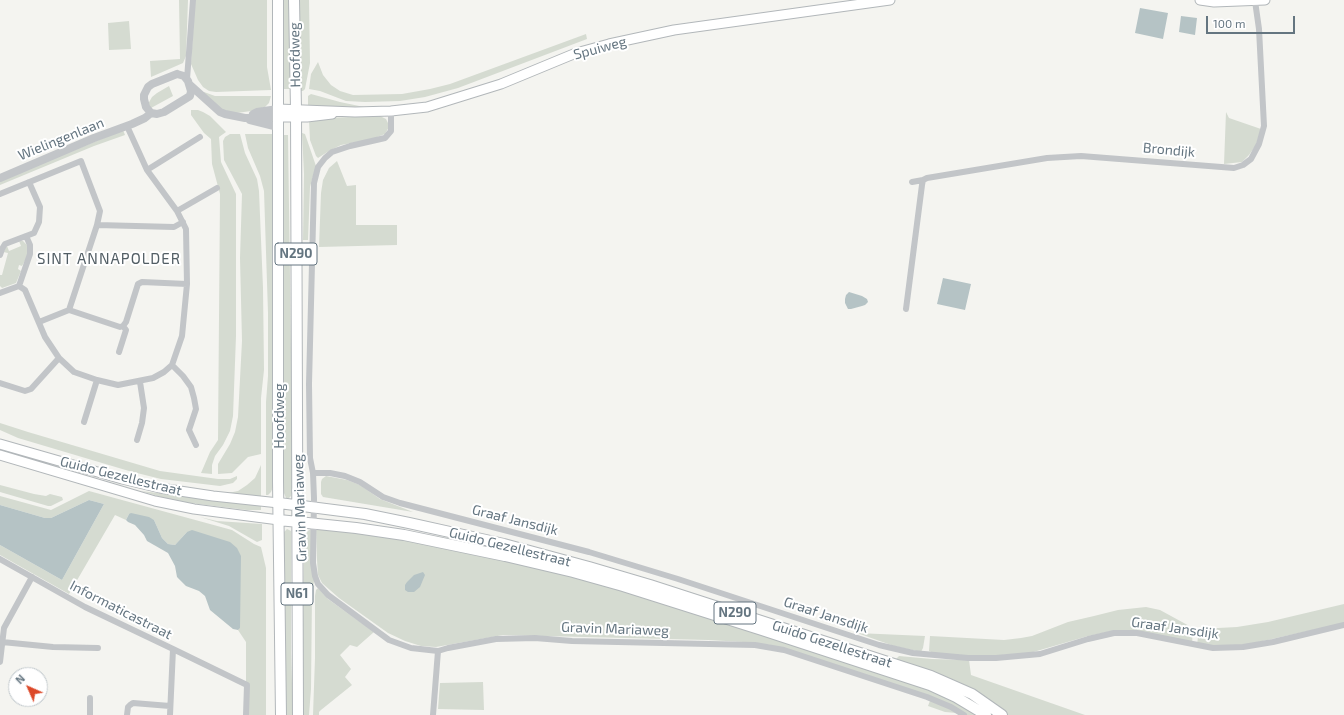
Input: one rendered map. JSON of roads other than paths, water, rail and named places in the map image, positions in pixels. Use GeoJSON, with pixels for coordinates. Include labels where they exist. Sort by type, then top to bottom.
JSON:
{"type":"FeatureCollection","features":[{"type":"Feature","properties":{"kind":"main road","name":"Hoofdweg"},"geometry":{"type":"LineString","coordinates":[[278,0],[278,482],[281,715]]}},
{"type":"Feature","properties":{"kind":"main road","name":"Hoofdweg"},"geometry":{"type":"LineString","coordinates":[[294,0],[296,113],[298,715]]}},
{"type":"Feature","properties":{"kind":"main road","name":"Spuiweg"},"geometry":{"type":"LineString","coordinates":[[296,113],[307,118],[355,112],[391,111],[427,107],[501,84],[576,53],[609,44],[674,30],[852,3],[890,0]]}},
{"type":"Feature","properties":{"kind":"main road"},"geometry":{"type":"LineString","coordinates":[[1200,0],[1214,2],[1265,0]]}},
{"type":"Feature","properties":{"kind":"main road"},"geometry":{"type":"LineString","coordinates":[[278,117],[296,113]]}},
{"type":"Feature","properties":{"kind":"main road","name":"Guido Gezellestraat"},"geometry":{"type":"LineString","coordinates":[[0,444],[122,479],[160,488],[213,496],[365,514],[504,544],[619,576],[931,676],[972,694],[1002,715]]}},
{"type":"Feature","properties":{"kind":"main road","name":"Guido Gezellestraat"},"geometry":{"type":"LineString","coordinates":[[0,455],[155,501],[194,509],[397,534],[470,548],[565,570],[623,586],[930,685],[956,697],[986,715]]}},
{"type":"Feature","properties":{"kind":"street"},"geometry":{"type":"LineString","coordinates":[[190,96],[191,91],[187,72],[193,0]]}},
{"type":"Feature","properties":{"kind":"street","name":"Brondijk"},"geometry":{"type":"LineString","coordinates":[[912,182],[927,178],[1047,158],[1081,156],[1234,168],[1243,165],[1251,159],[1259,144],[1264,126],[1260,29],[1254,1]]}},
{"type":"Feature","properties":{"kind":"street"},"geometry":{"type":"LineString","coordinates":[[189,56],[185,67],[177,74],[152,84],[144,95],[146,107],[151,113],[157,114],[164,112],[190,96],[209,102]]}},
{"type":"Feature","properties":{"kind":"street"},"geometry":{"type":"LineString","coordinates":[[177,74],[189,82],[209,102],[225,114],[251,120],[278,117]]}},
{"type":"Feature","properties":{"kind":"street"},"geometry":{"type":"LineString","coordinates":[[19,286],[25,290],[45,337],[59,358],[74,372],[118,385],[140,382],[153,378],[164,372],[172,365],[182,336],[187,284],[186,229],[177,211],[147,170],[129,125],[141,114],[145,104]]}},
{"type":"Feature","properties":{"kind":"street","name":"Gravin Mariaweg"},"geometry":{"type":"LineString","coordinates":[[391,111],[391,131],[385,138],[350,146],[332,152],[318,167],[314,182],[309,384],[310,458],[313,473],[314,508],[312,563],[318,584],[328,596],[389,640],[411,648],[438,651],[496,639],[535,638],[755,645],[784,650],[927,698],[951,707],[964,715]]}},
{"type":"Feature","properties":{"kind":"street"},"geometry":{"type":"LineString","coordinates":[[245,118],[257,112],[278,117]]}},
{"type":"Feature","properties":{"kind":"street","name":"Wielingenlaan"},"geometry":{"type":"LineString","coordinates":[[0,178],[94,138],[129,125],[145,118],[151,113]]}},
{"type":"Feature","properties":{"kind":"street"},"geometry":{"type":"LineString","coordinates":[[147,170],[200,137]]}},
{"type":"Feature","properties":{"kind":"street"},"geometry":{"type":"LineString","coordinates":[[0,194],[81,161],[100,211],[97,225],[69,310]]}},
{"type":"Feature","properties":{"kind":"street"},"geometry":{"type":"LineString","coordinates":[[906,309],[924,180]]}},
{"type":"Feature","properties":{"kind":"street"},"geometry":{"type":"LineString","coordinates":[[0,255],[5,244],[34,233],[39,222],[40,207],[29,182]]}},
{"type":"Feature","properties":{"kind":"street"},"geometry":{"type":"LineString","coordinates":[[177,211],[217,188]]}},
{"type":"Feature","properties":{"kind":"street"},"geometry":{"type":"LineString","coordinates":[[97,225],[174,227],[183,222]]}},
{"type":"Feature","properties":{"kind":"street"},"geometry":{"type":"LineString","coordinates":[[19,286],[30,254],[30,244],[26,236]]}},
{"type":"Feature","properties":{"kind":"street"},"geometry":{"type":"LineString","coordinates":[[123,326],[126,322],[138,284],[142,282],[187,284]]}},
{"type":"Feature","properties":{"kind":"street"},"geometry":{"type":"LineString","coordinates":[[0,293],[19,286]]}},
{"type":"Feature","properties":{"kind":"street"},"geometry":{"type":"LineString","coordinates":[[39,322],[69,310],[120,327],[123,326]]}},
{"type":"Feature","properties":{"kind":"street"},"geometry":{"type":"LineString","coordinates":[[119,352],[126,330],[123,326]]}},
{"type":"Feature","properties":{"kind":"street"},"geometry":{"type":"LineString","coordinates":[[0,383],[25,391],[31,389],[59,358]]}},
{"type":"Feature","properties":{"kind":"street"},"geometry":{"type":"LineString","coordinates":[[172,365],[191,387],[196,409],[189,430],[196,444]]}},
{"type":"Feature","properties":{"kind":"street"},"geometry":{"type":"LineString","coordinates":[[84,422],[97,380]]}},
{"type":"Feature","properties":{"kind":"street"},"geometry":{"type":"LineString","coordinates":[[137,440],[142,424],[144,408],[140,382]]}},
{"type":"Feature","properties":{"kind":"street","name":"Graaf Jansdijk"},"geometry":{"type":"LineString","coordinates":[[313,473],[330,473],[345,476],[360,482],[383,497],[400,503],[588,552],[678,579],[879,645],[913,653],[968,658],[996,658],[1040,654],[1088,639],[1114,633],[1137,633],[1213,648],[1243,647],[1273,642],[1344,625]]}},
{"type":"Feature","properties":{"kind":"street","name":"Informaticastraat"},"geometry":{"type":"LineString","coordinates":[[0,559],[85,607],[174,649],[170,715]]}},
{"type":"Feature","properties":{"kind":"street"},"geometry":{"type":"LineString","coordinates":[[0,662],[4,628],[32,577]]}},
{"type":"Feature","properties":{"kind":"street"},"geometry":{"type":"LineString","coordinates":[[2,642],[53,647],[98,648]]}},
{"type":"Feature","properties":{"kind":"street"},"geometry":{"type":"LineString","coordinates":[[174,649],[247,685],[246,715]]}},
{"type":"Feature","properties":{"kind":"street"},"geometry":{"type":"LineString","coordinates":[[433,715],[438,651]]}},
{"type":"Feature","properties":{"kind":"street"},"geometry":{"type":"LineString","coordinates":[[90,698],[90,715]]}},
{"type":"Feature","properties":{"kind":"street"},"geometry":{"type":"LineString","coordinates":[[127,715],[128,707],[133,703],[170,706]]}},
{"type":"Feature","properties":{"kind":"district","name":"SINT ANNAPOLDER"},"geometry":{"type":"Point","coordinates":[109,259]}}]}
